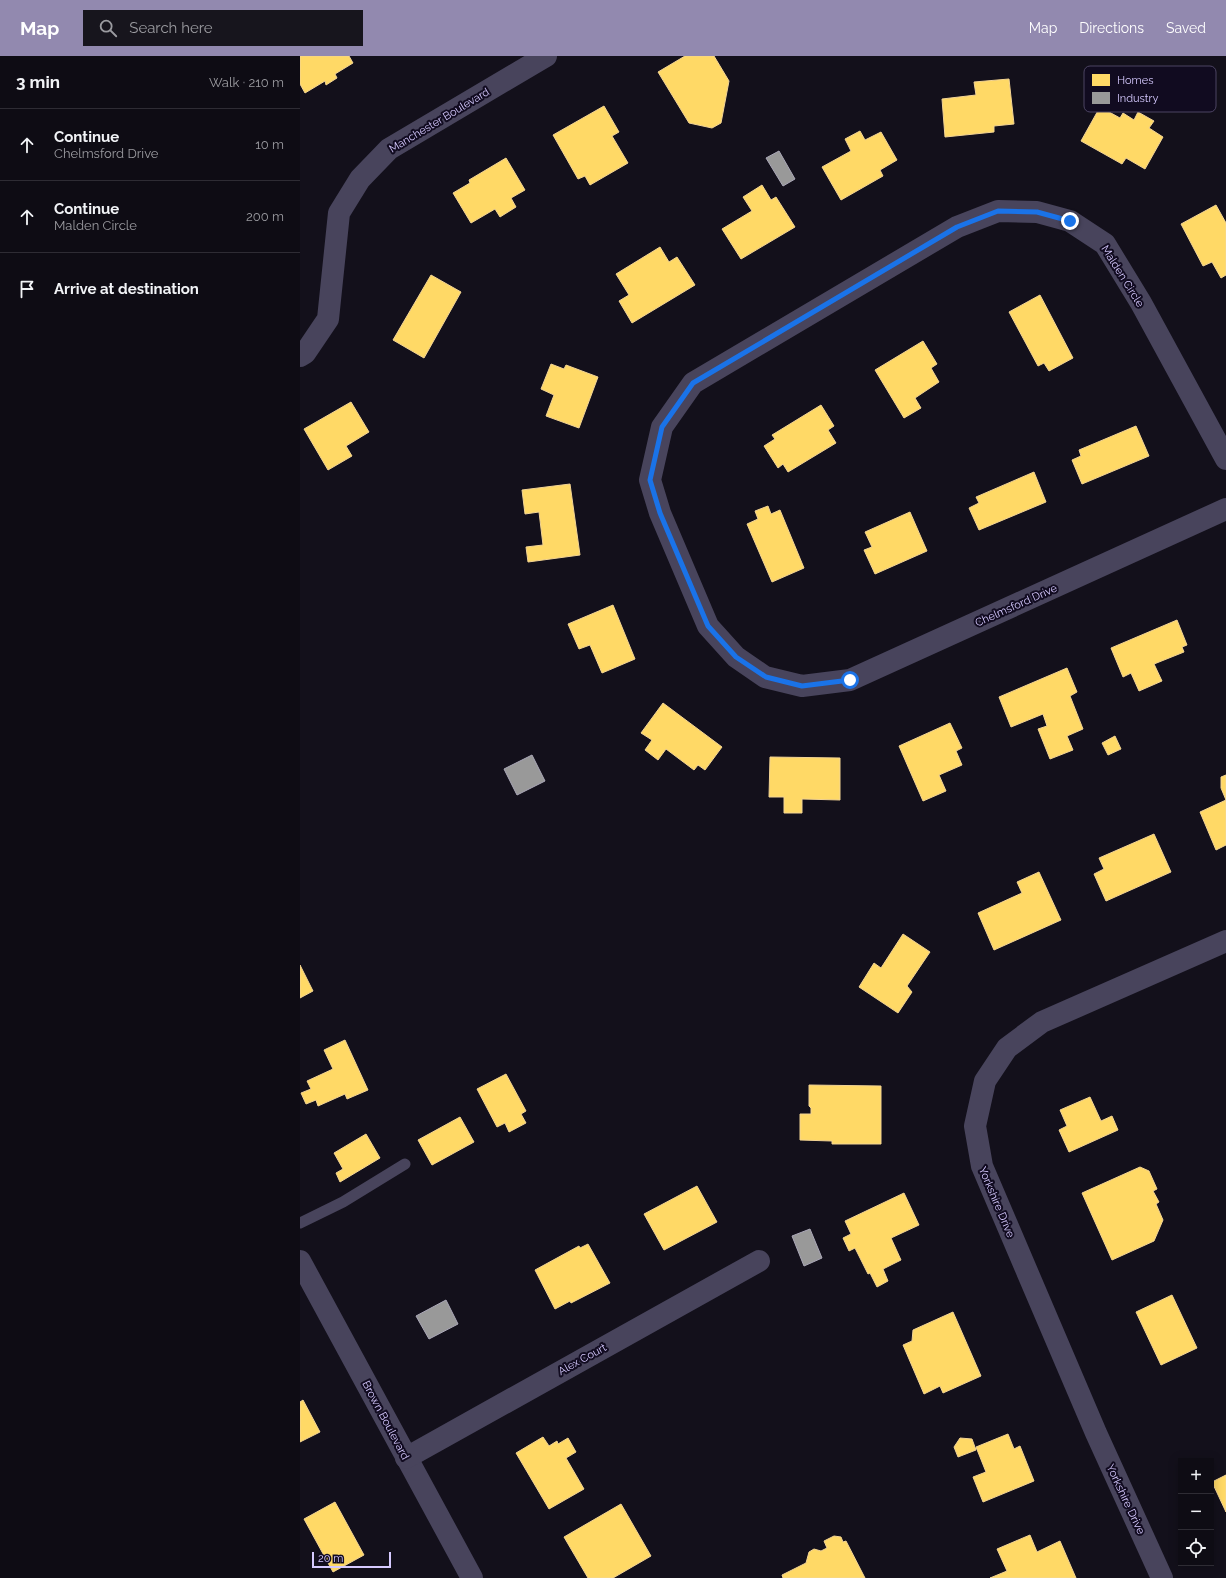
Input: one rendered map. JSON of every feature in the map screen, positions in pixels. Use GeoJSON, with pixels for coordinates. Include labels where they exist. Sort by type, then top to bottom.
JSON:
{"type":"FeatureCollection","features":[{"type":"Feature","properties":{"kind":"street","name":"Manchester Boulevard"},"geometry":{"type":"LineString","coordinates":[[300,356],[305,353],[328,319],[339,213],[360,178],[389,149],[546,56]]}},
{"type":"Feature","properties":{"kind":"street","name":"Malden Circle"},"geometry":{"type":"LineString","coordinates":[[802,686],[766,677],[736,657],[708,626],[660,513],[650,480],[662,427],[693,383],[957,227],[998,211],[1037,212],[1070,221],[1105,244],[1140,303],[1226,459]]}},
{"type":"Feature","properties":{"kind":"street","name":"Chelmsford Drive"},"geometry":{"type":"LineString","coordinates":[[802,686],[850,680],[1226,509]]}},
{"type":"Feature","properties":{"kind":"street","name":"Yorkshire Drive"},"geometry":{"type":"LineString","coordinates":[[1162,1578],[1096,1433],[982,1166],[975,1126],[985,1081],[1007,1048],[1042,1022],[1226,941]]}},
{"type":"Feature","properties":{"kind":"street","name":"Brown Boulevard"},"geometry":{"type":"LineString","coordinates":[[300,1261],[472,1578]]}},
{"type":"Feature","properties":{"kind":"street","name":"Alex Court"},"geometry":{"type":"LineString","coordinates":[[406,1458],[759,1261]]}},
{"type":"Feature","properties":{"kind":"lane"},"geometry":{"type":"LineString","coordinates":[[300,1223],[343,1202],[405,1164]]}},
{"type":"Feature","properties":{"kind":"building: Homes"},"geometry":{"type":"Polygon","coordinates":[[[300,56],[349,56],[353,63],[335,74],[337,78],[326,85],[325,81],[305,93],[300,84],[300,56]]]}},
{"type":"Feature","properties":{"kind":"building: Homes"},"geometry":{"type":"Polygon","coordinates":[[[685,56],[714,56],[729,81],[721,123],[712,128],[689,123],[658,72],[685,56]]]}},
{"type":"Feature","properties":{"kind":"building: Homes"},"geometry":{"type":"Polygon","coordinates":[[[1009,79],[1014,124],[994,126],[994,132],[945,137],[942,99],[976,95],[974,82],[1009,79]]]}},
{"type":"Feature","properties":{"kind":"building: Homes"},"geometry":{"type":"Polygon","coordinates":[[[604,106],[619,132],[612,136],[628,163],[590,185],[585,176],[578,179],[553,135],[604,106]]]}},
{"type":"Feature","properties":{"kind":"building: Homes"},"geometry":{"type":"Polygon","coordinates":[[[1097,112],[1109,112],[1120,118],[1123,113],[1134,120],[1138,112],[1154,121],[1149,128],[1163,137],[1145,169],[1126,158],[1122,164],[1081,141],[1097,112]]]}},
{"type":"Feature","properties":{"kind":"building: Homes"},"geometry":{"type":"Polygon","coordinates":[[[860,131],[865,140],[881,132],[897,160],[880,170],[883,176],[841,200],[822,167],[851,151],[845,139],[860,131]]]}},
{"type":"Feature","properties":{"kind":"building: Homes"},"geometry":{"type":"Polygon","coordinates":[[[506,158],[525,190],[511,198],[516,207],[500,217],[495,209],[471,223],[453,193],[470,183],[469,180],[506,158]]]}},
{"type":"Feature","properties":{"kind":"building: Homes"},"geometry":{"type":"Polygon","coordinates":[[[762,185],[771,200],[776,197],[795,227],[741,259],[722,229],[752,211],[743,197],[762,185]]]}},
{"type":"Feature","properties":{"kind":"building: Homes"},"geometry":{"type":"Polygon","coordinates":[[[1216,205],[1226,223],[1226,275],[1221,278],[1212,262],[1203,266],[1181,224],[1216,205]]]}},
{"type":"Feature","properties":{"kind":"building: Homes"},"geometry":{"type":"Polygon","coordinates":[[[660,247],[669,262],[677,257],[695,285],[632,323],[619,301],[629,295],[616,274],[660,247]]]}},
{"type":"Feature","properties":{"kind":"building: Homes"},"geometry":{"type":"Polygon","coordinates":[[[431,275],[461,292],[424,358],[393,340],[431,275]]]}},
{"type":"Feature","properties":{"kind":"building: Homes"},"geometry":{"type":"Polygon","coordinates":[[[1040,295],[1073,358],[1049,371],[1044,363],[1038,366],[1009,312],[1040,295]]]}},
{"type":"Feature","properties":{"kind":"building: Homes"},"geometry":{"type":"Polygon","coordinates":[[[923,341],[937,364],[931,368],[939,382],[915,398],[921,408],[904,418],[875,370],[923,341]]]}},
{"type":"Feature","properties":{"kind":"building: Homes"},"geometry":{"type":"Polygon","coordinates":[[[551,364],[564,369],[566,365],[598,377],[579,428],[546,416],[554,395],[541,389],[551,364]]]}},
{"type":"Feature","properties":{"kind":"building: Homes"},"geometry":{"type":"Polygon","coordinates":[[[351,402],[369,432],[346,446],[352,456],[328,470],[304,429],[351,402]]]}},
{"type":"Feature","properties":{"kind":"building: Homes"},"geometry":{"type":"Polygon","coordinates":[[[821,405],[834,426],[828,430],[836,443],[788,472],[783,464],[778,468],[764,446],[775,439],[772,435],[821,405]]]}},
{"type":"Feature","properties":{"kind":"building: Homes"},"geometry":{"type":"Polygon","coordinates":[[[1136,426],[1149,456],[1082,484],[1072,460],[1081,456],[1079,450],[1136,426]]]}},
{"type":"Feature","properties":{"kind":"building: Homes"},"geometry":{"type":"Polygon","coordinates":[[[1034,472],[1046,502],[979,530],[969,508],[979,503],[976,497],[1034,472]]]}},
{"type":"Feature","properties":{"kind":"building: Homes"},"geometry":{"type":"Polygon","coordinates":[[[570,484],[580,555],[528,562],[526,547],[543,545],[539,512],[525,514],[522,490],[570,484]]]}},
{"type":"Feature","properties":{"kind":"building: Homes"},"geometry":{"type":"Polygon","coordinates":[[[768,506],[771,514],[780,510],[804,568],[772,582],[747,524],[758,519],[755,511],[768,506]]]}},
{"type":"Feature","properties":{"kind":"building: Homes"},"geometry":{"type":"Polygon","coordinates":[[[910,512],[927,551],[875,574],[864,550],[872,547],[865,532],[910,512]]]}},
{"type":"Feature","properties":{"kind":"building: Homes"},"geometry":{"type":"Polygon","coordinates":[[[613,605],[635,659],[602,673],[590,645],[579,649],[568,624],[613,605]]]}},
{"type":"Feature","properties":{"kind":"building: Homes"},"geometry":{"type":"Polygon","coordinates":[[[1177,620],[1187,645],[1182,647],[1184,652],[1154,664],[1162,681],[1139,691],[1131,673],[1123,677],[1111,648],[1177,620]]]}},
{"type":"Feature","properties":{"kind":"building: Homes"},"geometry":{"type":"Polygon","coordinates":[[[1067,668],[1077,692],[1070,696],[1083,729],[1067,736],[1073,750],[1050,759],[1038,729],[1047,726],[1043,714],[1011,727],[999,697],[1067,668]]]}},
{"type":"Feature","properties":{"kind":"building: Homes"},"geometry":{"type":"Polygon","coordinates":[[[663,703],[722,747],[705,770],[698,765],[694,770],[666,749],[658,760],[645,750],[652,740],[641,733],[663,703]]]}},
{"type":"Feature","properties":{"kind":"building: Homes"},"geometry":{"type":"Polygon","coordinates":[[[950,723],[962,748],[956,751],[962,765],[939,775],[946,791],[923,801],[899,746],[950,723]]]}},
{"type":"Feature","properties":{"kind":"building: Homes"},"geometry":{"type":"Polygon","coordinates":[[[1115,736],[1121,749],[1108,755],[1102,743],[1115,736]]]}},
{"type":"Feature","properties":{"kind":"building: Homes"},"geometry":{"type":"Polygon","coordinates":[[[770,757],[840,758],[840,800],[802,799],[802,813],[784,813],[784,797],[769,797],[770,757]]]}},
{"type":"Feature","properties":{"kind":"building: Homes"},"geometry":{"type":"Polygon","coordinates":[[[1226,775],[1226,800],[1221,788],[1221,777],[1226,775]]]}},
{"type":"Feature","properties":{"kind":"building: Homes"},"geometry":{"type":"Polygon","coordinates":[[[1226,800],[1226,845],[1216,850],[1200,812],[1226,800]]]}},
{"type":"Feature","properties":{"kind":"building: Homes"},"geometry":{"type":"Polygon","coordinates":[[[1154,834],[1171,872],[1106,901],[1094,874],[1104,869],[1099,858],[1154,834]]]}},
{"type":"Feature","properties":{"kind":"building: Homes"},"geometry":{"type":"Polygon","coordinates":[[[1039,872],[1061,920],[994,950],[978,913],[1022,893],[1017,882],[1039,872]]]}},
{"type":"Feature","properties":{"kind":"building: Homes"},"geometry":{"type":"Polygon","coordinates":[[[903,934],[930,952],[907,986],[912,992],[898,1013],[859,987],[874,963],[881,968],[903,934]]]}},
{"type":"Feature","properties":{"kind":"building: Homes"},"geometry":{"type":"Polygon","coordinates":[[[300,965],[313,991],[300,998],[300,965]]]}},
{"type":"Feature","properties":{"kind":"building: Homes"},"geometry":{"type":"Polygon","coordinates":[[[345,1040],[368,1090],[347,1099],[345,1094],[318,1106],[316,1100],[306,1104],[301,1093],[311,1089],[307,1081],[333,1069],[324,1050],[345,1040]]]}},
{"type":"Feature","properties":{"kind":"building: Homes"},"geometry":{"type":"Polygon","coordinates":[[[506,1074],[526,1111],[521,1114],[526,1123],[509,1132],[505,1123],[497,1127],[477,1089],[506,1074]]]}},
{"type":"Feature","properties":{"kind":"building: Homes"},"geometry":{"type":"Polygon","coordinates":[[[809,1085],[881,1086],[881,1144],[832,1144],[832,1141],[800,1140],[800,1114],[811,1114],[811,1108],[809,1106],[809,1085]]]}},
{"type":"Feature","properties":{"kind":"building: Homes"},"geometry":{"type":"Polygon","coordinates":[[[1090,1097],[1101,1121],[1112,1116],[1118,1130],[1069,1152],[1059,1130],[1067,1126],[1060,1110],[1090,1097]]]}},
{"type":"Feature","properties":{"kind":"building: Homes"},"geometry":{"type":"Polygon","coordinates":[[[460,1117],[474,1142],[432,1165],[418,1140],[460,1117]]]}},
{"type":"Feature","properties":{"kind":"building: Homes"},"geometry":{"type":"Polygon","coordinates":[[[366,1134],[380,1158],[340,1182],[336,1173],[343,1169],[334,1153],[366,1134]]]}},
{"type":"Feature","properties":{"kind":"building: Homes"},"geometry":{"type":"Polygon","coordinates":[[[1140,1167],[1149,1171],[1157,1189],[1153,1191],[1159,1202],[1156,1204],[1163,1220],[1154,1241],[1112,1260],[1082,1193],[1140,1167]]]}},
{"type":"Feature","properties":{"kind":"building: Homes"},"geometry":{"type":"Polygon","coordinates":[[[697,1186],[717,1222],[664,1250],[644,1214],[697,1186]]]}},
{"type":"Feature","properties":{"kind":"building: Homes"},"geometry":{"type":"Polygon","coordinates":[[[904,1193],[919,1225],[891,1238],[901,1260],[883,1269],[888,1281],[877,1287],[870,1273],[868,1274],[855,1248],[849,1251],[843,1238],[851,1234],[845,1221],[904,1193]]]}},
{"type":"Feature","properties":{"kind":"building: Homes"},"geometry":{"type":"Polygon","coordinates":[[[588,1244],[610,1283],[571,1303],[570,1301],[555,1309],[535,1270],[579,1246],[580,1248],[588,1244]]]}},
{"type":"Feature","properties":{"kind":"building: Homes"},"geometry":{"type":"Polygon","coordinates":[[[1172,1295],[1197,1348],[1161,1365],[1136,1312],[1172,1295]]]}},
{"type":"Feature","properties":{"kind":"building: Homes"},"geometry":{"type":"Polygon","coordinates":[[[953,1312],[981,1376],[943,1393],[940,1386],[924,1394],[903,1345],[912,1341],[913,1330],[953,1312]]]}},
{"type":"Feature","properties":{"kind":"building: Homes"},"geometry":{"type":"Polygon","coordinates":[[[303,1400],[320,1432],[300,1442],[300,1402],[303,1400]]]}},
{"type":"Feature","properties":{"kind":"building: Homes"},"geometry":{"type":"Polygon","coordinates":[[[1008,1434],[1014,1449],[1020,1446],[1034,1481],[983,1502],[973,1477],[986,1472],[976,1447],[1008,1434]]]}},
{"type":"Feature","properties":{"kind":"building: Homes"},"geometry":{"type":"Polygon","coordinates":[[[543,1437],[549,1446],[557,1441],[558,1444],[568,1438],[576,1452],[566,1458],[584,1489],[549,1509],[516,1453],[543,1437]]]}},
{"type":"Feature","properties":{"kind":"building: Homes"},"geometry":{"type":"Polygon","coordinates":[[[960,1438],[972,1439],[976,1450],[958,1457],[954,1447],[960,1438]]]}},
{"type":"Feature","properties":{"kind":"building: Homes"},"geometry":{"type":"Polygon","coordinates":[[[1226,1475],[1226,1512],[1214,1486],[1214,1481],[1226,1475]]]}},
{"type":"Feature","properties":{"kind":"building: Homes"},"geometry":{"type":"Polygon","coordinates":[[[335,1502],[364,1555],[333,1572],[304,1519],[335,1502]]]}},
{"type":"Feature","properties":{"kind":"building: Homes"},"geometry":{"type":"Polygon","coordinates":[[[621,1504],[651,1556],[613,1578],[588,1578],[564,1537],[621,1504]]]}},
{"type":"Feature","properties":{"kind":"building: Homes"},"geometry":{"type":"Polygon","coordinates":[[[1030,1535],[1037,1552],[1060,1541],[1076,1578],[990,1578],[1007,1571],[997,1549],[1030,1535]]]}},
{"type":"Feature","properties":{"kind":"building: Homes"},"geometry":{"type":"Polygon","coordinates":[[[834,1536],[841,1537],[843,1542],[846,1541],[865,1578],[783,1578],[782,1575],[806,1563],[809,1552],[814,1549],[821,1551],[827,1548],[824,1541],[834,1536]]]}},
{"type":"Feature","properties":{"kind":"building: Industry"},"geometry":{"type":"Polygon","coordinates":[[[779,151],[795,179],[783,186],[766,158],[779,151]]]}},
{"type":"Feature","properties":{"kind":"building: Industry"},"geometry":{"type":"Polygon","coordinates":[[[532,755],[545,781],[517,795],[504,769],[532,755]]]}},
{"type":"Feature","properties":{"kind":"building: Industry"},"geometry":{"type":"Polygon","coordinates":[[[810,1229],[822,1258],[804,1266],[792,1236],[810,1229]]]}},
{"type":"Feature","properties":{"kind":"building: Industry"},"geometry":{"type":"Polygon","coordinates":[[[446,1300],[458,1324],[429,1339],[416,1316],[446,1300]]]}},
{"type":"Feature","properties":{"kind":"route"},"geometry":{"type":"LineString","coordinates":[[850,680],[802,686],[766,677],[736,657],[708,626],[660,513],[650,480],[662,427],[693,383],[957,227],[998,211],[1037,212],[1070,221]]}}]}
